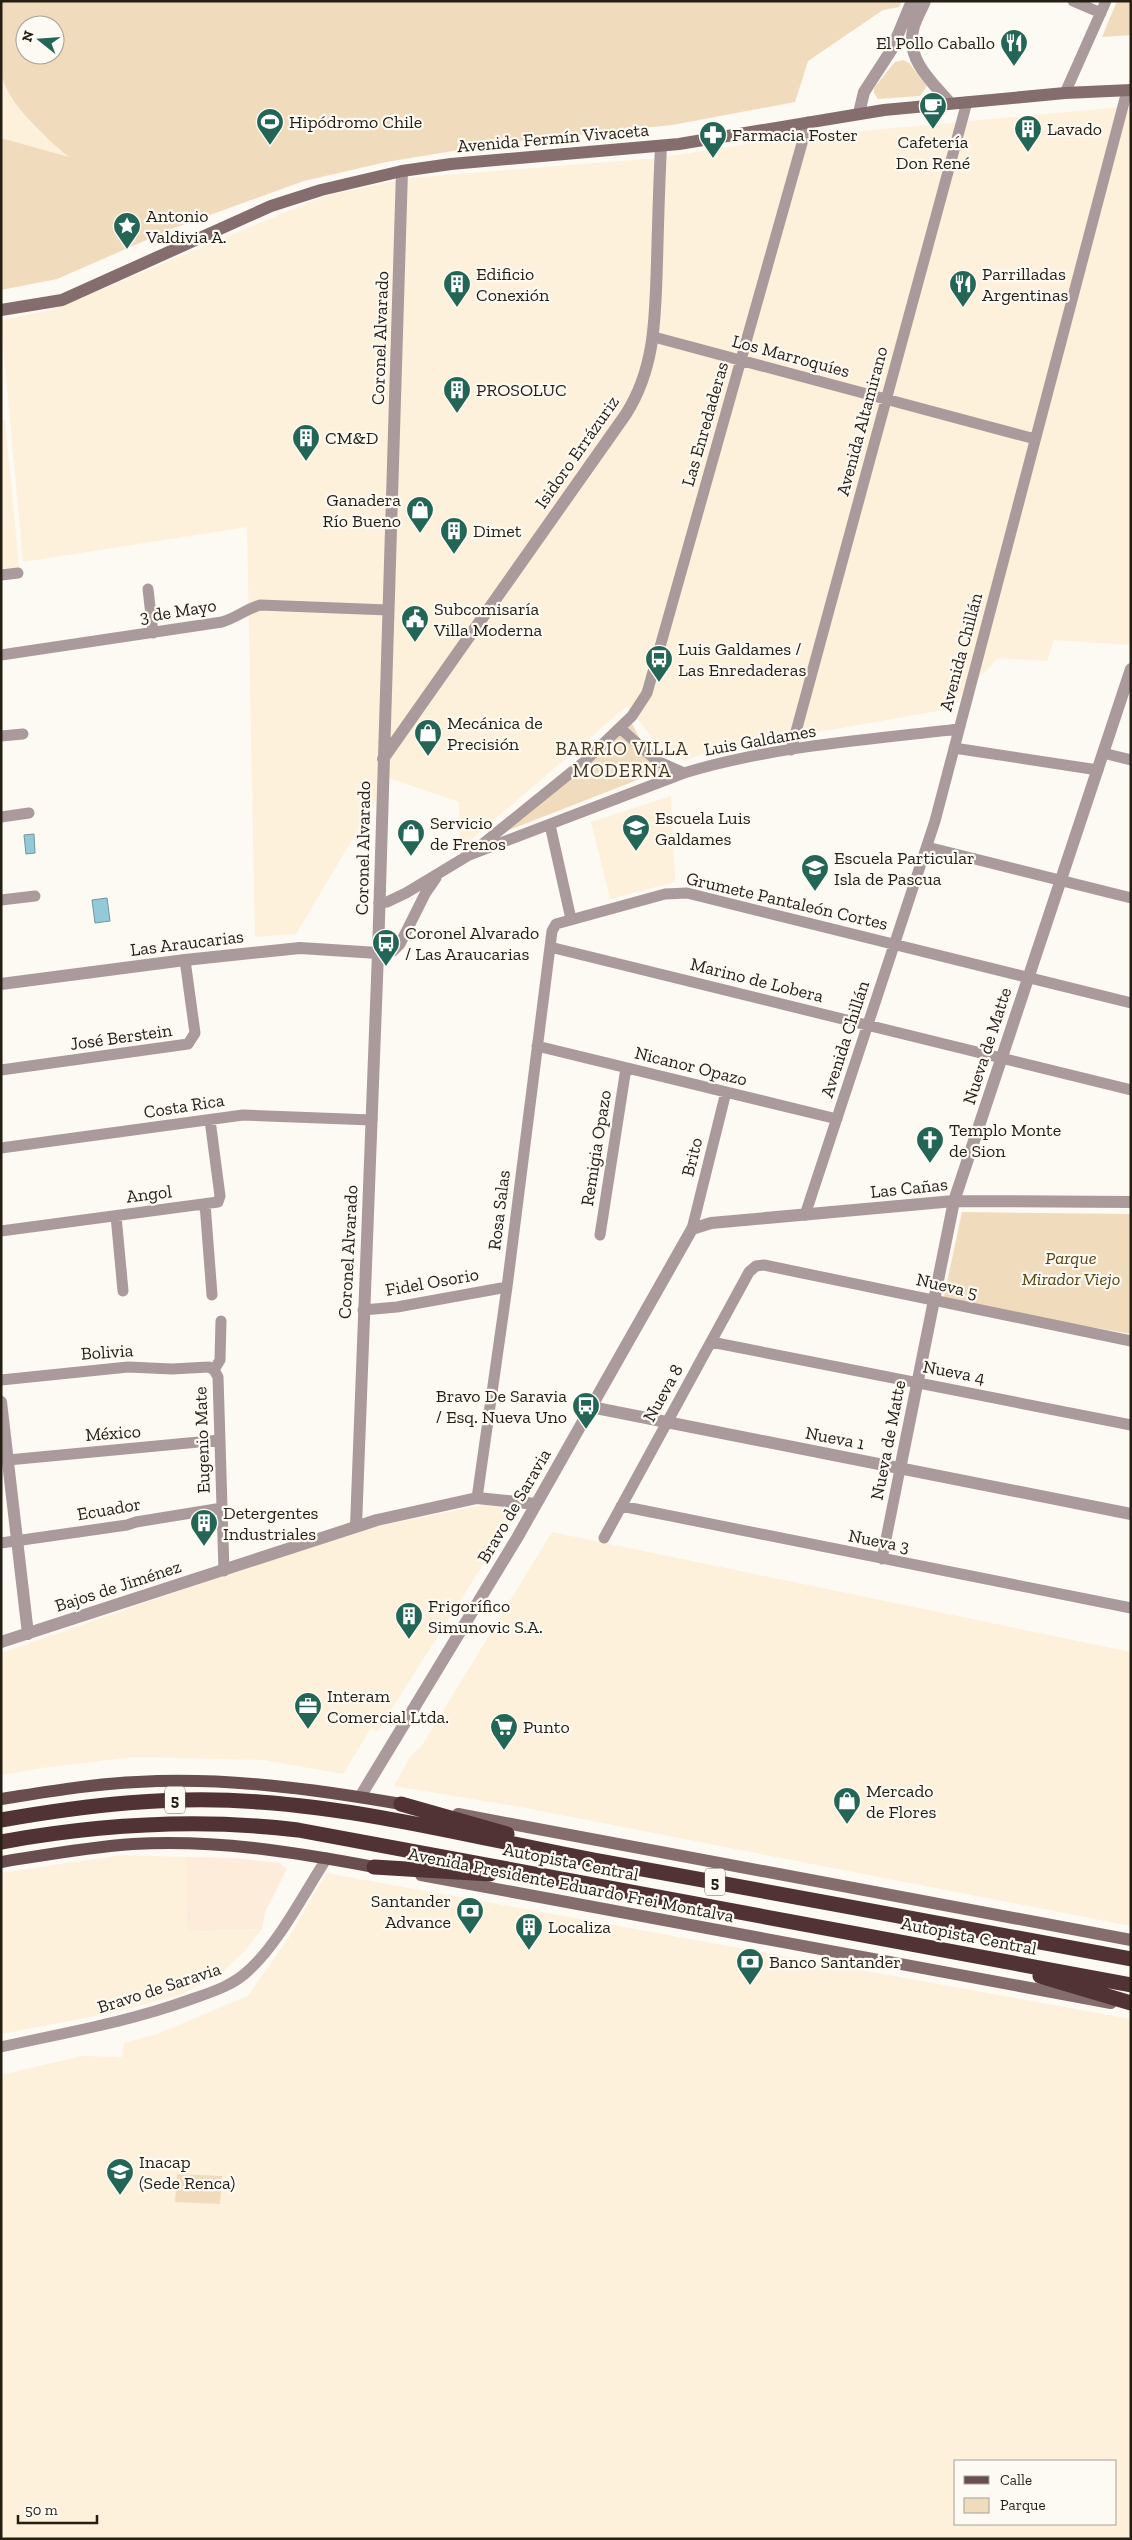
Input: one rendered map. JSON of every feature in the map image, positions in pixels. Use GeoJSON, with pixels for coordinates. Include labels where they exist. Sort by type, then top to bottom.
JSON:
{"type":"FeatureCollection","features":[{"type":"Feature","properties":{"kind":"highway","name":"Autopista Central"},"geometry":{"type":"LineString","coordinates":[[1,1820],[130,1802],[196,1799],[260,1802],[349,1813],[580,1858],[1131,1959]]}},
{"type":"Feature","properties":{"kind":"highway"},"geometry":{"type":"LineString","coordinates":[[401,1804],[535,1842],[580,1858]]}},
{"type":"Feature","properties":{"kind":"highway","name":"Autopista Central"},"geometry":{"type":"LineString","coordinates":[[1,1842],[128,1826],[231,1824],[306,1832],[1131,1985]]}},
{"type":"Feature","properties":{"kind":"highway"},"geometry":{"type":"LineString","coordinates":[[374,1867],[550,1877]]}},
{"type":"Feature","properties":{"kind":"highway"},"geometry":{"type":"LineString","coordinates":[[1091,1952],[1131,1953]]}},
{"type":"Feature","properties":{"kind":"highway"},"geometry":{"type":"LineString","coordinates":[[969,1954],[1131,2003]]}},
{"type":"Feature","properties":{"kind":"main road","name":"Avenida Fermín Vivaceta"},"geometry":{"type":"LineString","coordinates":[[1,310],[62,300],[271,206],[321,190],[402,171],[451,164],[661,147],[859,113],[1065,93],[1129,90]]}},
{"type":"Feature","properties":{"kind":"main road"},"geometry":{"type":"LineString","coordinates":[[1,1800],[85,1786],[164,1781],[257,1784],[401,1804],[1131,1940]]}},
{"type":"Feature","properties":{"kind":"main road","name":"Avenida Presidente Eduardo Frei Montalva"},"geometry":{"type":"LineString","coordinates":[[1,1862],[80,1850],[159,1844],[227,1846],[327,1858],[1131,2007]]}},
{"type":"Feature","properties":{"kind":"street"},"geometry":{"type":"LineString","coordinates":[[859,113],[864,92],[892,49],[912,1]]}},
{"type":"Feature","properties":{"kind":"street"},"geometry":{"type":"LineString","coordinates":[[925,1],[912,31],[913,51],[923,72],[950,103]]}},
{"type":"Feature","properties":{"kind":"street"},"geometry":{"type":"LineString","coordinates":[[1073,1],[1100,14]]}},
{"type":"Feature","properties":{"kind":"street"},"geometry":{"type":"LineString","coordinates":[[1065,93],[1106,1]]}},
{"type":"Feature","properties":{"kind":"street","name":"Avenida Chillán"},"geometry":{"type":"LineString","coordinates":[[806,1215],[927,847],[1129,90]]}},
{"type":"Feature","properties":{"kind":"street","name":"Avenida Altamirano"},"geometry":{"type":"LineString","coordinates":[[791,750],[966,102]]}},
{"type":"Feature","properties":{"kind":"street","name":"Las Enredaderas"},"geometry":{"type":"LineString","coordinates":[[469,855],[584,762],[638,708],[650,687],[808,122]]}},
{"type":"Feature","properties":{"kind":"street","name":"Isidoro Errázuriz"},"geometry":{"type":"LineString","coordinates":[[383,759],[629,410],[648,369],[654,337],[661,147]]}},
{"type":"Feature","properties":{"kind":"street","name":"Coronel Alvarado"},"geometry":{"type":"LineString","coordinates":[[356,1526],[378,952],[384,718],[403,198],[402,171]]}},
{"type":"Feature","properties":{"kind":"street","name":"Los Marroquíes"},"geometry":{"type":"LineString","coordinates":[[654,337],[1035,438]]}},
{"type":"Feature","properties":{"kind":"street"},"geometry":{"type":"LineString","coordinates":[[1,575],[18,573]]}},
{"type":"Feature","properties":{"kind":"street"},"geometry":{"type":"LineString","coordinates":[[148,589],[153,633]]}},
{"type":"Feature","properties":{"kind":"street","name":"3 de Mayo"},"geometry":{"type":"LineString","coordinates":[[1,655],[222,622],[235,618],[248,608],[260,605],[388,610]]}},
{"type":"Feature","properties":{"kind":"street","name":"Nueva de Matte"},"geometry":{"type":"LineString","coordinates":[[882,1559],[954,1201],[1131,669]]}},
{"type":"Feature","properties":{"kind":"street"},"geometry":{"type":"LineString","coordinates":[[384,718],[390,724],[397,726],[408,722]]}},
{"type":"Feature","properties":{"kind":"street"},"geometry":{"type":"LineString","coordinates":[[620,728],[657,761],[684,773]]}},
{"type":"Feature","properties":{"kind":"street","name":"Luis Galdames"},"geometry":{"type":"LineString","coordinates":[[379,903],[394,900],[469,855],[684,773],[720,762],[791,750],[959,729]]}},
{"type":"Feature","properties":{"kind":"street"},"geometry":{"type":"LineString","coordinates":[[1,736],[23,734]]}},
{"type":"Feature","properties":{"kind":"street"},"geometry":{"type":"LineString","coordinates":[[954,748],[1098,770]]}},
{"type":"Feature","properties":{"kind":"street"},"geometry":{"type":"LineString","coordinates":[[1103,753],[1131,760]]}},
{"type":"Feature","properties":{"kind":"street"},"geometry":{"type":"LineString","coordinates":[[1,817],[29,814]]}},
{"type":"Feature","properties":{"kind":"street"},"geometry":{"type":"LineString","coordinates":[[550,825],[571,919]]}},
{"type":"Feature","properties":{"kind":"street"},"geometry":{"type":"LineString","coordinates":[[927,847],[1131,898]]}},
{"type":"Feature","properties":{"kind":"street","name":"Luis Galdames"},"geometry":{"type":"LineString","coordinates":[[378,952],[393,951],[400,944],[425,894],[438,875]]}},
{"type":"Feature","properties":{"kind":"street","name":"Grumete Pantaleón Cortes"},"geometry":{"type":"LineString","coordinates":[[554,926],[571,919],[665,894],[687,893],[1131,1003]]}},
{"type":"Feature","properties":{"kind":"street"},"geometry":{"type":"LineString","coordinates":[[1,900],[35,896]]}},
{"type":"Feature","properties":{"kind":"street","name":"Rosa Salas"},"geometry":{"type":"LineString","coordinates":[[476,1498],[554,926]]}},
{"type":"Feature","properties":{"kind":"street","name":"Marino de Lobera"},"geometry":{"type":"LineString","coordinates":[[550,947],[1131,1090]]}},
{"type":"Feature","properties":{"kind":"street","name":"Las Araucarias"},"geometry":{"type":"LineString","coordinates":[[1,984],[185,960],[300,948],[378,952]]}},
{"type":"Feature","properties":{"kind":"street","name":"José Berstein"},"geometry":{"type":"LineString","coordinates":[[1,1070],[188,1044],[195,1033],[185,960]]}},
{"type":"Feature","properties":{"kind":"street","name":"Nicanor Opazo"},"geometry":{"type":"LineString","coordinates":[[537,1046],[837,1119]]}},
{"type":"Feature","properties":{"kind":"street","name":"Remigia Opazo"},"geometry":{"type":"LineString","coordinates":[[600,1234],[626,1068]]}},
{"type":"Feature","properties":{"kind":"street","name":"Brito"},"geometry":{"type":"LineString","coordinates":[[692,1229],[726,1092]]}},
{"type":"Feature","properties":{"kind":"street","name":"Costa Rica"},"geometry":{"type":"LineString","coordinates":[[1,1148],[260,1115],[372,1120]]}},
{"type":"Feature","properties":{"kind":"street"},"geometry":{"type":"LineString","coordinates":[[210,1120],[220,1198],[216,1203],[205,1204],[212,1295]]}},
{"type":"Feature","properties":{"kind":"street","name":"Las Cañas"},"geometry":{"type":"LineString","coordinates":[[692,1229],[711,1223],[954,1201],[1131,1202]]}},
{"type":"Feature","properties":{"kind":"street","name":"Angol"},"geometry":{"type":"LineString","coordinates":[[1,1231],[205,1204]]}},
{"type":"Feature","properties":{"kind":"street"},"geometry":{"type":"LineString","coordinates":[[116,1216],[123,1291]]}},
{"type":"Feature","properties":{"kind":"street","name":"Bravo de Saravia"},"geometry":{"type":"LineString","coordinates":[[360,1797],[536,1504],[692,1229]]}},
{"type":"Feature","properties":{"kind":"street","name":"Nueva 5"},"geometry":{"type":"LineString","coordinates":[[756,1266],[764,1265],[1131,1341]]}},
{"type":"Feature","properties":{"kind":"street","name":"Nueva 8"},"geometry":{"type":"LineString","coordinates":[[604,1538],[749,1272],[756,1266]]}},
{"type":"Feature","properties":{"kind":"street","name":"Fidel Osorio"},"geometry":{"type":"LineString","coordinates":[[363,1310],[397,1307],[506,1287]]}},
{"type":"Feature","properties":{"kind":"street"},"geometry":{"type":"LineString","coordinates":[[214,1370],[220,1360],[221,1322]]}},
{"type":"Feature","properties":{"kind":"street","name":"Nueva 4"},"geometry":{"type":"LineString","coordinates":[[711,1342],[1131,1425]]}},
{"type":"Feature","properties":{"kind":"street","name":"Bolivia"},"geometry":{"type":"LineString","coordinates":[[1,1380],[128,1367],[172,1369],[208,1367],[214,1370]]}},
{"type":"Feature","properties":{"kind":"street","name":"Eugenio Mate"},"geometry":{"type":"LineString","coordinates":[[214,1370],[218,1377],[224,1571]]}},
{"type":"Feature","properties":{"kind":"street"},"geometry":{"type":"LineString","coordinates":[[1,1402],[28,1634]]}},
{"type":"Feature","properties":{"kind":"street","name":"Nueva 1"},"geometry":{"type":"LineString","coordinates":[[591,1408],[1131,1514]]}},
{"type":"Feature","properties":{"kind":"street","name":"México"},"geometry":{"type":"LineString","coordinates":[[8,1460],[220,1440]]}},
{"type":"Feature","properties":{"kind":"street","name":"Bajos de Jiménez"},"geometry":{"type":"LineString","coordinates":[[1,1642],[224,1571],[356,1526],[476,1498],[536,1504]]}},
{"type":"Feature","properties":{"kind":"street","name":"Nueva 3"},"geometry":{"type":"LineString","coordinates":[[621,1506],[1131,1608]]}},
{"type":"Feature","properties":{"kind":"street","name":"Ecuador"},"geometry":{"type":"LineString","coordinates":[[1,1543],[127,1525],[222,1508]]}},
{"type":"Feature","properties":{"kind":"street","name":"Bravo de Saravia"},"geometry":{"type":"LineString","coordinates":[[1,2046],[135,2017],[196,1998],[233,1982],[248,1972],[264,1954],[327,1858]]}},
{"type":"Feature","properties":{"kind":"shaded area"},"geometry":{"type":"Polygon","coordinates":[[[1,73],[15,100],[32,125],[70,158],[1,138],[1,73]]]}},
{"type":"Feature","properties":{"kind":"shaded area"},"geometry":{"type":"Polygon","coordinates":[[[1131,106],[1130,645],[1054,640],[1047,661],[998,658],[949,709],[711,751],[684,761],[653,739],[627,706],[460,849],[459,802],[389,778],[296,934],[255,937],[247,527],[23,562],[1,320],[52,310],[322,197],[408,178],[657,158],[786,138],[1131,106]]]}},
{"type":"Feature","properties":{"kind":"shaded area"},"geometry":{"type":"Polygon","coordinates":[[[1,420],[5,420],[19,567],[1,569],[1,420]]]}},
{"type":"Feature","properties":{"kind":"shaded area","name":"Escuela Luis Galdames"},"geometry":{"type":"Polygon","coordinates":[[[671,796],[675,882],[610,899],[591,822],[671,796]]]}},
{"type":"Feature","properties":{"kind":"shaded area"},"geometry":{"type":"Polygon","coordinates":[[[488,1504],[517,1511],[377,1732],[371,1728],[343,1774],[263,1760],[134,1757],[1,1775],[1,1653],[349,1532],[488,1504]]]}},
{"type":"Feature","properties":{"kind":"shaded area"},"geometry":{"type":"Polygon","coordinates":[[[552,1532],[1131,1652],[1131,1926],[520,1807],[394,1786],[410,1757],[421,1747],[552,1532]]]}},
{"type":"Feature","properties":{"kind":"shaded area"},"geometry":{"type":"Polygon","coordinates":[[[121,1855],[185,1857],[187,1932],[262,1929],[243,1953],[221,1973],[182,1994],[111,2013],[1,2034],[1,1873],[121,1855]]]}},
{"type":"Feature","properties":{"kind":"shaded area"},"geometry":{"type":"Polygon","coordinates":[[[185,1857],[231,1858],[280,1863],[287,1869],[265,1912],[262,1929],[187,1932],[185,1857]]]}},
{"type":"Feature","properties":{"kind":"shaded area"},"geometry":{"type":"Polygon","coordinates":[[[326,1873],[1131,2019],[1131,2539],[1,2539],[1,2075],[82,2056],[122,2057],[124,2043],[157,2034],[248,1996],[291,1934],[326,1873]]]}},
{"type":"Feature","properties":{"kind":"green space","name":"Hipódromo Chile"},"geometry":{"type":"Polygon","coordinates":[[[1,1],[902,1],[899,7],[883,10],[808,61],[795,102],[672,125],[502,143],[386,162],[304,181],[174,228],[57,279],[1,290],[1,138],[69,157],[39,130],[10,95],[1,71],[1,1]]]}},
{"type":"Feature","properties":{"kind":"green space"},"geometry":{"type":"Polygon","coordinates":[[[1117,1],[1131,1],[1131,35],[1102,37],[1117,1]]]}},
{"type":"Feature","properties":{"kind":"green space"},"geometry":{"type":"Polygon","coordinates":[[[903,60],[909,63],[927,86],[920,96],[878,99],[874,93],[874,88],[895,62],[903,60]]]}},
{"type":"Feature","properties":{"kind":"green space"},"geometry":{"type":"Polygon","coordinates":[[[629,718],[642,743],[673,766],[504,832],[629,718]]]}},
{"type":"Feature","properties":{"kind":"green space","name":"Parque Mirador Viejo"},"geometry":{"type":"Polygon","coordinates":[[[962,1212],[1131,1214],[1131,1334],[943,1301],[962,1212]]]}},
{"type":"Feature","properties":{"kind":"green space"},"geometry":{"type":"Polygon","coordinates":[[[177,2174],[222,2176],[220,2204],[175,2202],[177,2174]]]}},
{"type":"Feature","properties":{"kind":"water"},"geometry":{"type":"Polygon","coordinates":[[[34,834],[35,853],[26,854],[24,835],[34,834]]]}},
{"type":"Feature","properties":{"kind":"water"},"geometry":{"type":"Polygon","coordinates":[[[107,898],[110,921],[95,923],[92,900],[107,898]]]}},
{"type":"Feature","properties":{"kind":"place","name":"El Pollo Caballo"},"geometry":{"type":"Point","coordinates":[1014,67]}},
{"type":"Feature","properties":{"kind":"place","name":"Cafetería Don René"},"geometry":{"type":"Point","coordinates":[933,130]}},
{"type":"Feature","properties":{"kind":"place","name":"Hipódromo Chile"},"geometry":{"type":"Point","coordinates":[270,146]}},
{"type":"Feature","properties":{"kind":"place","name":"Lavado"},"geometry":{"type":"Point","coordinates":[1028,153]}},
{"type":"Feature","properties":{"kind":"place","name":"Farmacia Foster"},"geometry":{"type":"Point","coordinates":[713,159]}},
{"type":"Feature","properties":{"kind":"place","name":"Antonio Valdivia A."},"geometry":{"type":"Point","coordinates":[127,250]}},
{"type":"Feature","properties":{"kind":"place","name":"Edificio Conexión"},"geometry":{"type":"Point","coordinates":[457,308]}},
{"type":"Feature","properties":{"kind":"place","name":"Parrilladas Argentinas"},"geometry":{"type":"Point","coordinates":[963,308]}},
{"type":"Feature","properties":{"kind":"place","name":"PROSOLUC"},"geometry":{"type":"Point","coordinates":[457,414]}},
{"type":"Feature","properties":{"kind":"place","name":"CM&D"},"geometry":{"type":"Point","coordinates":[306,462]}},
{"type":"Feature","properties":{"kind":"place","name":"Ganadera Río Bueno"},"geometry":{"type":"Point","coordinates":[420,534]}},
{"type":"Feature","properties":{"kind":"place","name":"Dimet"},"geometry":{"type":"Point","coordinates":[454,555]}},
{"type":"Feature","properties":{"kind":"place","name":"Subcomisaría Villa Moderna"},"geometry":{"type":"Point","coordinates":[415,643]}},
{"type":"Feature","properties":{"kind":"place","name":"Luis Galdames / Las Enredaderas"},"geometry":{"type":"Point","coordinates":[659,683]}},
{"type":"Feature","properties":{"kind":"place","name":"Mecánica de Precisión"},"geometry":{"type":"Point","coordinates":[428,757]}},
{"type":"Feature","properties":{"kind":"place","name":"Escuela Luis Galdames"},"geometry":{"type":"Point","coordinates":[636,852]}},
{"type":"Feature","properties":{"kind":"place","name":"Servicio de Frenos"},"geometry":{"type":"Point","coordinates":[411,857]}},
{"type":"Feature","properties":{"kind":"place","name":"Escuela Particular Isla de Pascua"},"geometry":{"type":"Point","coordinates":[815,892]}},
{"type":"Feature","properties":{"kind":"place","name":"Coronel Alvarado / Las Araucarias"},"geometry":{"type":"Point","coordinates":[386,967]}},
{"type":"Feature","properties":{"kind":"place","name":"Templo Monte de Sion"},"geometry":{"type":"Point","coordinates":[930,1164]}},
{"type":"Feature","properties":{"kind":"place","name":"Bravo De Saravia / Esq. Nueva Uno"},"geometry":{"type":"Point","coordinates":[586,1430]}},
{"type":"Feature","properties":{"kind":"place","name":"Detergentes Industriales"},"geometry":{"type":"Point","coordinates":[204,1547]}},
{"type":"Feature","properties":{"kind":"place","name":"Frigorífico Simunovic S.A."},"geometry":{"type":"Point","coordinates":[409,1640]}},
{"type":"Feature","properties":{"kind":"place","name":"Interam Comercial Ltda."},"geometry":{"type":"Point","coordinates":[308,1730]}},
{"type":"Feature","properties":{"kind":"place","name":"Punto"},"geometry":{"type":"Point","coordinates":[504,1751]}},
{"type":"Feature","properties":{"kind":"place","name":"Mercado de Flores"},"geometry":{"type":"Point","coordinates":[847,1825]}},
{"type":"Feature","properties":{"kind":"place","name":"Santander Advance"},"geometry":{"type":"Point","coordinates":[470,1935]}},
{"type":"Feature","properties":{"kind":"place","name":"Localiza"},"geometry":{"type":"Point","coordinates":[529,1951]}},
{"type":"Feature","properties":{"kind":"place","name":"Banco Santander"},"geometry":{"type":"Point","coordinates":[750,1986]}},
{"type":"Feature","properties":{"kind":"place","name":"Inacap (Sede Renca)"},"geometry":{"type":"Point","coordinates":[120,2196]}},
{"type":"Feature","properties":{"kind":"district","name":"BARRIO VILLA MODERNA"},"geometry":{"type":"Point","coordinates":[622,759]}}]}
